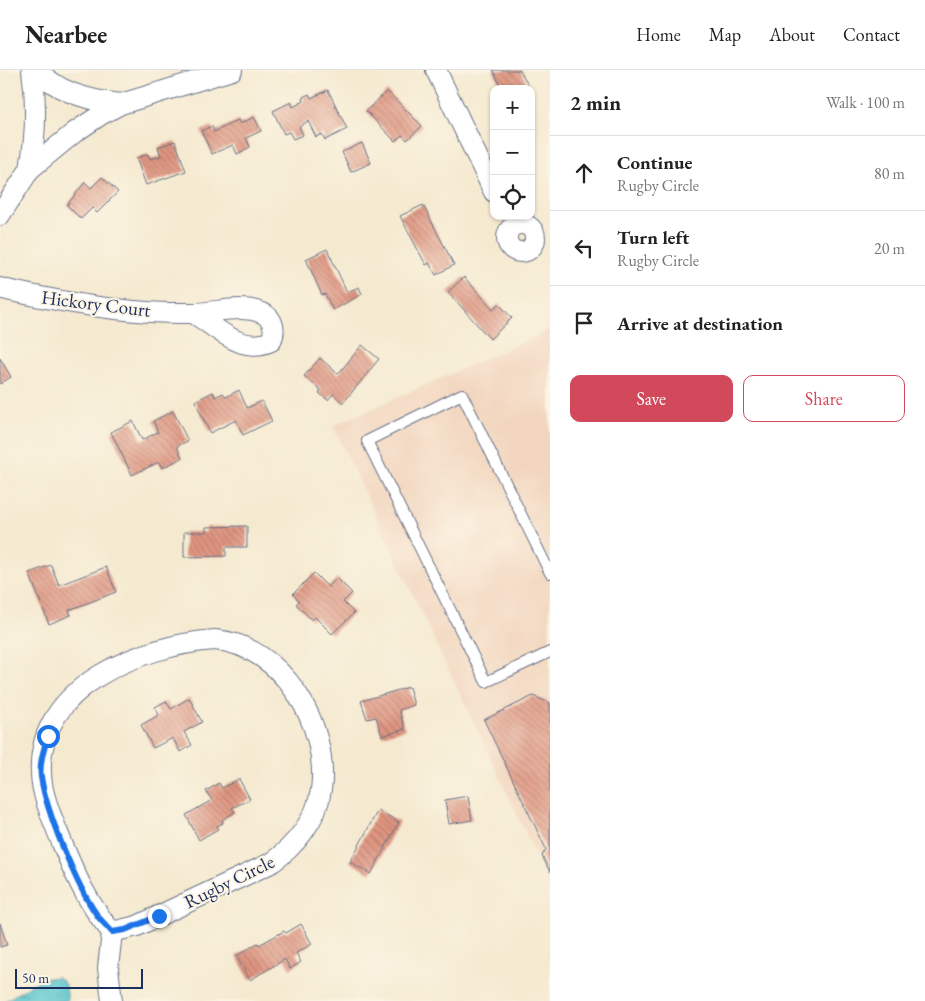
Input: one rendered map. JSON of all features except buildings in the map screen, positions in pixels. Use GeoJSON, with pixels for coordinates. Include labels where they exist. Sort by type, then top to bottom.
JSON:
{"type":"FeatureCollection","features":[{"type":"Feature","properties":{"kind":"street"},"geometry":{"type":"LineString","coordinates":[[30,168],[35,141],[36,113],[32,70]]}},
{"type":"Feature","properties":{"kind":"street"},"geometry":{"type":"LineString","coordinates":[[38,70],[51,82],[72,92],[102,102],[121,104]]}},
{"type":"Feature","properties":{"kind":"street"},"geometry":{"type":"LineString","coordinates":[[0,215],[30,168],[75,132],[121,104],[232,70]]}},
{"type":"Feature","properties":{"kind":"street"},"geometry":{"type":"LineString","coordinates":[[436,70],[490,184]]}},
{"type":"Feature","properties":{"kind":"street","name":"Hickory Court"},"geometry":{"type":"LineString","coordinates":[[0,288],[53,299],[112,308],[193,313]]}},
{"type":"Feature","properties":{"kind":"street","name":"Rugby Circle"},"geometry":{"type":"LineString","coordinates":[[215,640],[241,644],[266,659],[278,669],[299,697],[307,713],[317,740],[322,769],[318,804],[297,840],[288,851],[270,863],[137,926],[112,932],[97,915],[84,892],[50,810],[41,775],[42,755],[48,736],[65,705],[82,687],[127,661],[165,647],[190,642],[215,640]]}},
{"type":"Feature","properties":{"kind":"street"},"geometry":{"type":"LineString","coordinates":[[112,932],[108,968],[112,1001]]}},
{"type":"Feature","properties":{"kind":"lane"},"geometry":{"type":"LineString","coordinates":[[550,573],[462,394],[367,442],[486,682],[550,652]]}},
{"type":"Feature","properties":{"kind":"shaded area"},"geometry":{"type":"Polygon","coordinates":[[[550,330],[550,884],[333,426],[550,330]]]}},
{"type":"Feature","properties":{"kind":"water"},"geometry":{"type":"Polygon","coordinates":[[[57,977],[65,984],[67,1001],[5,1001],[41,979],[57,977]]]}},
{"type":"Feature","properties":{"kind":"route"},"geometry":{"type":"LineString","coordinates":[[48,736],[42,755],[41,775],[44,793],[66,851],[84,892],[97,915],[112,932],[137,926],[159,916]]}}]}
